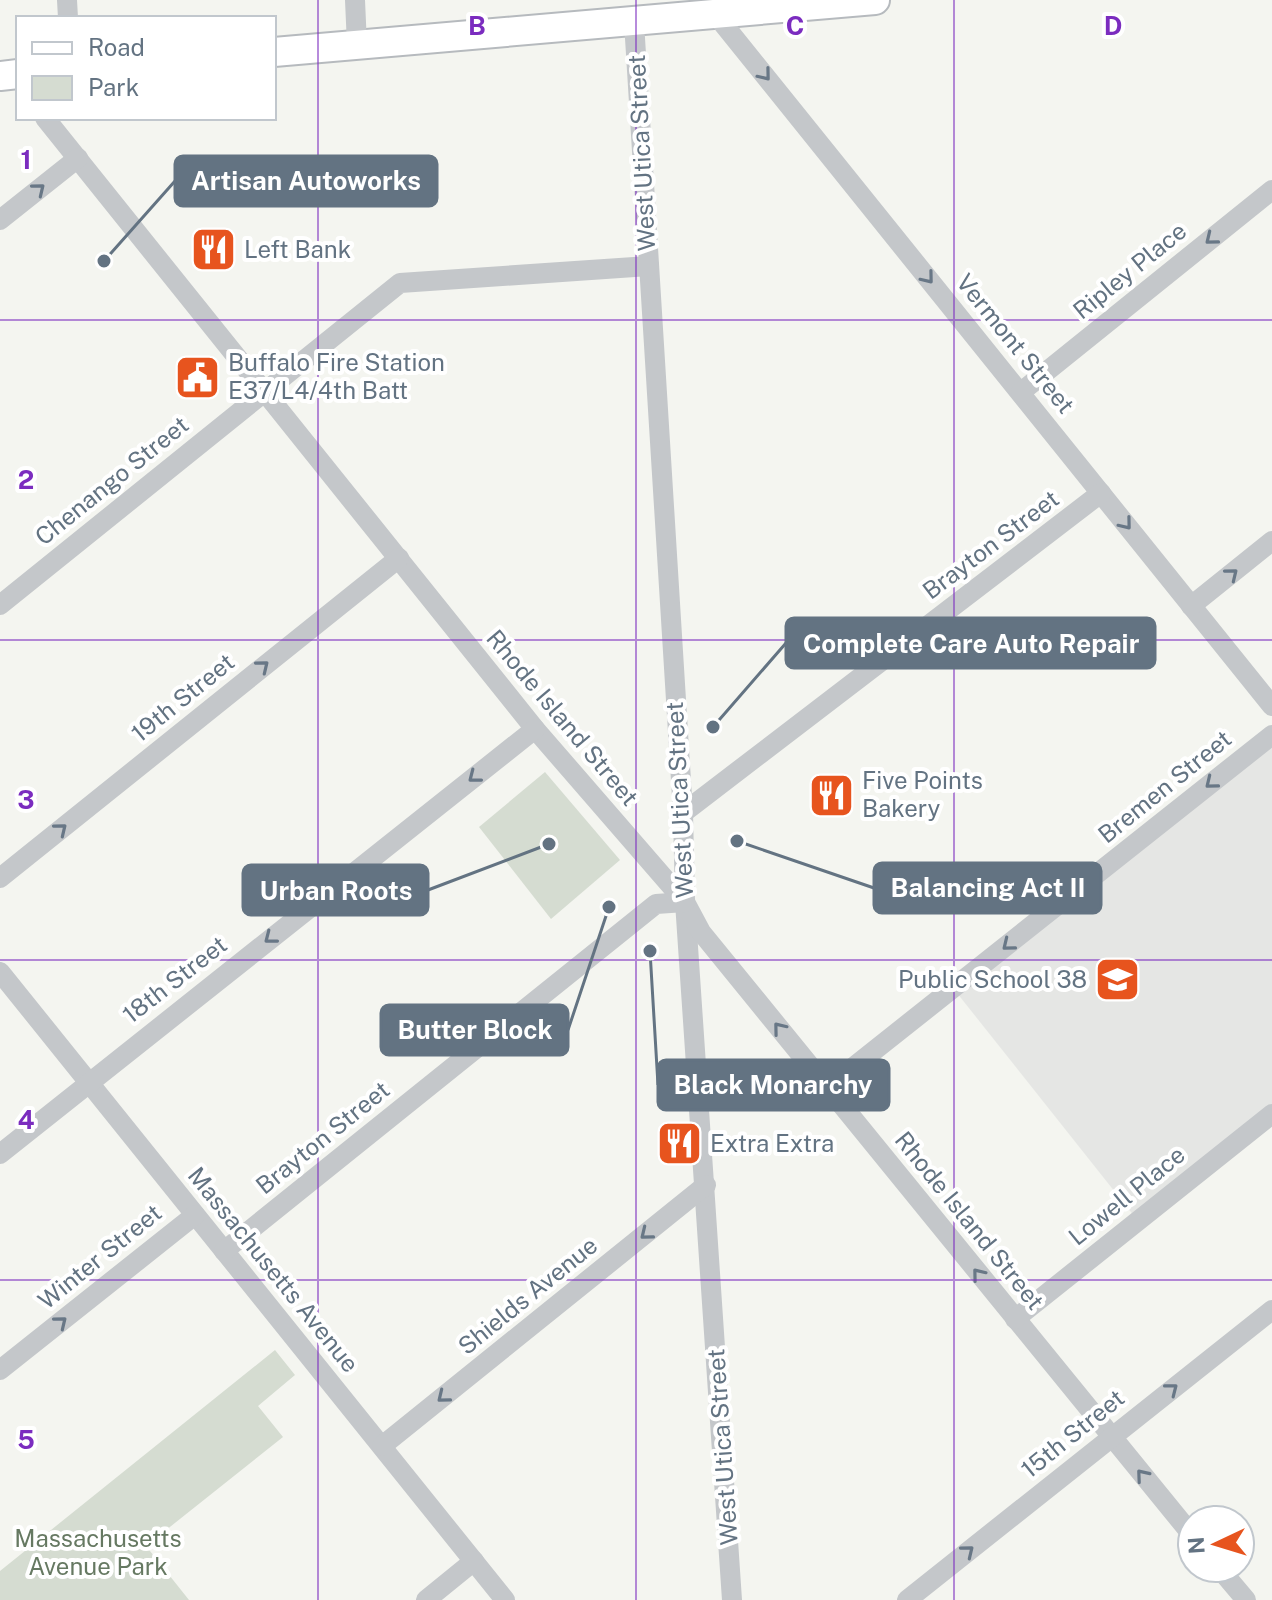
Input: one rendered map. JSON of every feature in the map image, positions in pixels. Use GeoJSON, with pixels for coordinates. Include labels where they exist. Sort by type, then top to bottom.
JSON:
{"type":"FeatureCollection","features":[{"type":"Feature","properties":{"kind":"street"},"geometry":{"type":"LineString","coordinates":[[355,0],[357,45]]}},
{"type":"Feature","properties":{"kind":"street"},"geometry":{"type":"LineString","coordinates":[[276,52],[634,11],[716,15],[875,0]]}},
{"type":"Feature","properties":{"kind":"street","name":"West Utica Street"},"geometry":{"type":"LineString","coordinates":[[634,11],[683,813],[685,902],[732,1600]]}},
{"type":"Feature","properties":{"kind":"street","name":"Vermont Street"},"geometry":{"type":"LineString","coordinates":[[716,15],[1272,706]]}},
{"type":"Feature","properties":{"kind":"street","name":"Rhode Island Street"},"geometry":{"type":"LineString","coordinates":[[47,120],[535,729],[685,902],[701,932],[1176,1516]]}},
{"type":"Feature","properties":{"kind":"street"},"geometry":{"type":"LineString","coordinates":[[0,220],[78,158]]}},
{"type":"Feature","properties":{"kind":"street","name":"Ripley Place"},"geometry":{"type":"LineString","coordinates":[[1021,392],[1272,190]]}},
{"type":"Feature","properties":{"kind":"street","name":"Chenango Street"},"geometry":{"type":"LineString","coordinates":[[0,605],[400,283],[649,266]]}},
{"type":"Feature","properties":{"kind":"street","name":"Brayton Street"},"geometry":{"type":"LineString","coordinates":[[683,813],[1101,493]]}},
{"type":"Feature","properties":{"kind":"street"},"geometry":{"type":"LineString","coordinates":[[1191,606],[1272,541]]}},
{"type":"Feature","properties":{"kind":"street","name":"19th Street"},"geometry":{"type":"LineString","coordinates":[[0,878],[399,558]]}},
{"type":"Feature","properties":{"kind":"street","name":"18th Street"},"geometry":{"type":"LineString","coordinates":[[0,1154],[535,729]]}},
{"type":"Feature","properties":{"kind":"street","name":"Bremen Street"},"geometry":{"type":"LineString","coordinates":[[827,1088],[1272,735]]}},
{"type":"Feature","properties":{"kind":"street","name":"Brayton Street"},"geometry":{"type":"LineString","coordinates":[[224,1251],[656,904],[685,902]]}},
{"type":"Feature","properties":{"kind":"street","name":"Massachusetts Avenue"},"geometry":{"type":"LineString","coordinates":[[0,972],[505,1600]]}},
{"type":"Feature","properties":{"kind":"street","name":"Lowell Place"},"geometry":{"type":"LineString","coordinates":[[1015,1319],[1272,1114]]}},
{"type":"Feature","properties":{"kind":"street","name":"Shields Avenue"},"geometry":{"type":"LineString","coordinates":[[382,1446],[706,1185]]}},
{"type":"Feature","properties":{"kind":"street","name":"Winter Street"},"geometry":{"type":"LineString","coordinates":[[0,1370],[195,1215]]}},
{"type":"Feature","properties":{"kind":"street","name":"15th Street"},"geometry":{"type":"LineString","coordinates":[[907,1600],[1272,1310]]}},
{"type":"Feature","properties":{"kind":"street"},"geometry":{"type":"LineString","coordinates":[[426,1600],[474,1561]]}},
{"type":"Feature","properties":{"kind":"street"},"geometry":{"type":"LineString","coordinates":[[1232,1584],[1246,1600]]}},
{"type":"Feature","properties":{"kind":"shaded area","name":"Public School 38"},"geometry":{"type":"Polygon","coordinates":[[[1272,735],[1272,1114],[1138,1221],[953,988],[1272,735]]]}},
{"type":"Feature","properties":{"kind":"green space"},"geometry":{"type":"Polygon","coordinates":[[[545,772],[620,860],[551,919],[479,827],[545,772]]]}},
{"type":"Feature","properties":{"kind":"green space","name":"Massachusetts Avenue Park"},"geometry":{"type":"Polygon","coordinates":[[[275,1350],[295,1375],[258,1406],[283,1437],[146,1546],[189,1600],[0,1600],[0,1571],[275,1350]]]}},
{"type":"Feature","properties":{"kind":"place","name":"Left Bank"},"geometry":{"type":"Point","coordinates":[213,250]}},
{"type":"Feature","properties":{"kind":"place","name":"Artisan Autoworks"},"geometry":{"type":"Point","coordinates":[104,261]}},
{"type":"Feature","properties":{"kind":"place","name":"Buffalo Fire Station E37/L4/4th Batt"},"geometry":{"type":"Point","coordinates":[197,377]}},
{"type":"Feature","properties":{"kind":"place","name":"Complete Care Auto Repair"},"geometry":{"type":"Point","coordinates":[713,727]}},
{"type":"Feature","properties":{"kind":"place","name":"Five Points Bakery"},"geometry":{"type":"Point","coordinates":[831,795]}},
{"type":"Feature","properties":{"kind":"place","name":"Balancing Act II"},"geometry":{"type":"Point","coordinates":[737,841]}},
{"type":"Feature","properties":{"kind":"place","name":"Urban Roots"},"geometry":{"type":"Point","coordinates":[549,844]}},
{"type":"Feature","properties":{"kind":"place","name":"Butter Block"},"geometry":{"type":"Point","coordinates":[609,907]}},
{"type":"Feature","properties":{"kind":"place","name":"Black Monarchy"},"geometry":{"type":"Point","coordinates":[650,951]}},
{"type":"Feature","properties":{"kind":"place","name":"Public School 38"},"geometry":{"type":"Point","coordinates":[1118,980]}},
{"type":"Feature","properties":{"kind":"place","name":"Extra Extra"},"geometry":{"type":"Point","coordinates":[679,1144]}}]}
